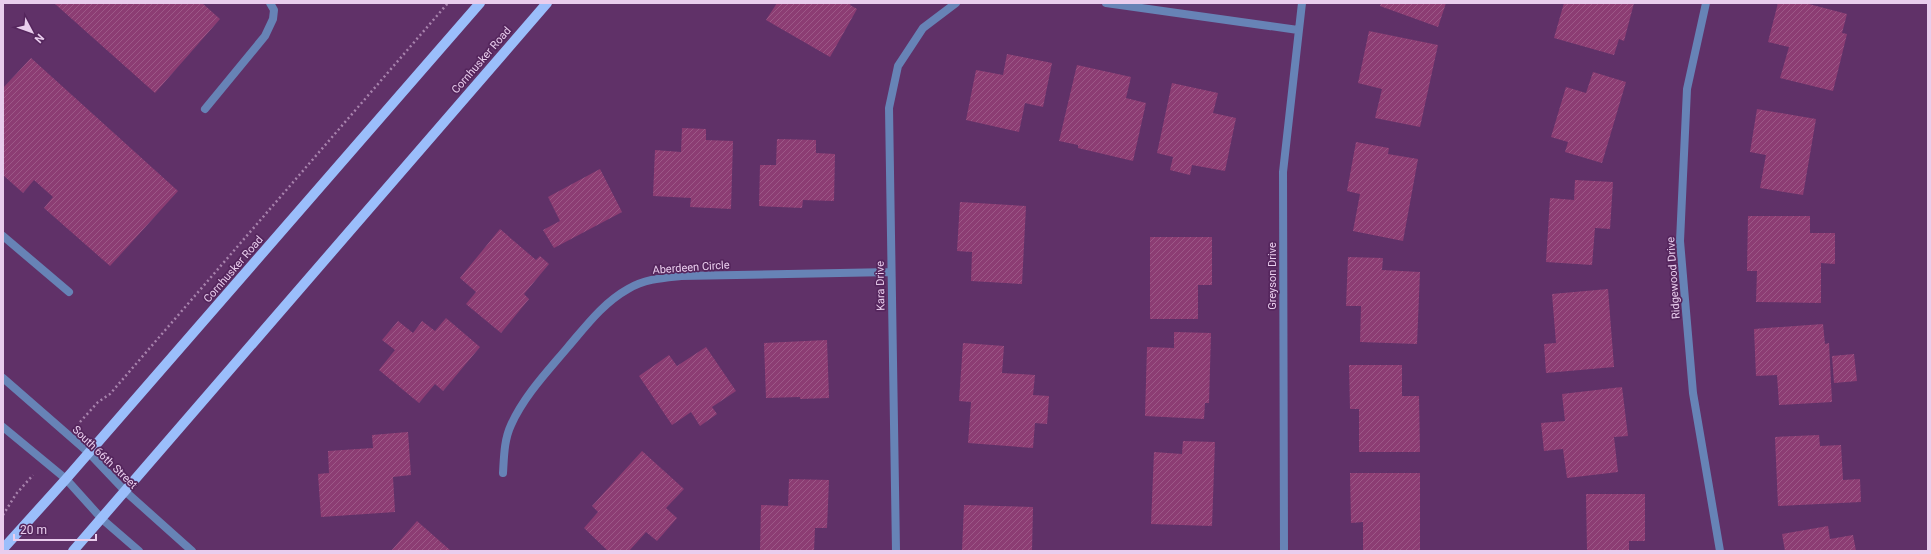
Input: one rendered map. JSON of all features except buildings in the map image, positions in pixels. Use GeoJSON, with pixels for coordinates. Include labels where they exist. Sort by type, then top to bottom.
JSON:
{"type":"FeatureCollection","features":[{"type":"Feature","properties":{"kind":"main road","name":"Cornhusker Road"},"geometry":{"type":"LineString","coordinates":[[3,549],[89,453],[480,3]]}},
{"type":"Feature","properties":{"kind":"main road","name":"Cornhusker Road"},"geometry":{"type":"LineString","coordinates":[[73,551],[126,492],[547,3]]}},
{"type":"Feature","properties":{"kind":"street"},"geometry":{"type":"LineString","coordinates":[[205,109],[265,36],[273,19],[274,10],[270,3]]}},
{"type":"Feature","properties":{"kind":"street","name":"Kara Drive"},"geometry":{"type":"LineString","coordinates":[[896,551],[889,108],[898,66],[923,28],[956,3]]}},
{"type":"Feature","properties":{"kind":"street"},"geometry":{"type":"LineString","coordinates":[[1106,3],[1298,30]]}},
{"type":"Feature","properties":{"kind":"street","name":"Greyson Drive"},"geometry":{"type":"LineString","coordinates":[[1284,551],[1283,172],[1302,3]]}},
{"type":"Feature","properties":{"kind":"street","name":"Ridgewood Drive"},"geometry":{"type":"LineString","coordinates":[[1706,3],[1686,89],[1680,241],[1693,393],[1720,551]]}},
{"type":"Feature","properties":{"kind":"street"},"geometry":{"type":"LineString","coordinates":[[3,236],[68,292]]}},
{"type":"Feature","properties":{"kind":"street","name":"Aberdeen Circle"},"geometry":{"type":"LineString","coordinates":[[503,473],[504,451],[510,426],[532,388],[596,314],[612,299],[630,288],[652,278],[681,276],[891,272]]}},
{"type":"Feature","properties":{"kind":"street","name":"South 66th Street"},"geometry":{"type":"LineString","coordinates":[[3,378],[89,453],[126,492],[192,551]]}},
{"type":"Feature","properties":{"kind":"street"},"geometry":{"type":"LineString","coordinates":[[3,427],[66,479],[102,518],[139,551]]}},
{"type":"Feature","properties":{"kind":"path"},"geometry":{"type":"LineString","coordinates":[[98,402],[110,394],[448,3]]}},
{"type":"Feature","properties":{"kind":"path"},"geometry":{"type":"LineString","coordinates":[[3,515],[16,494]]}}]}
